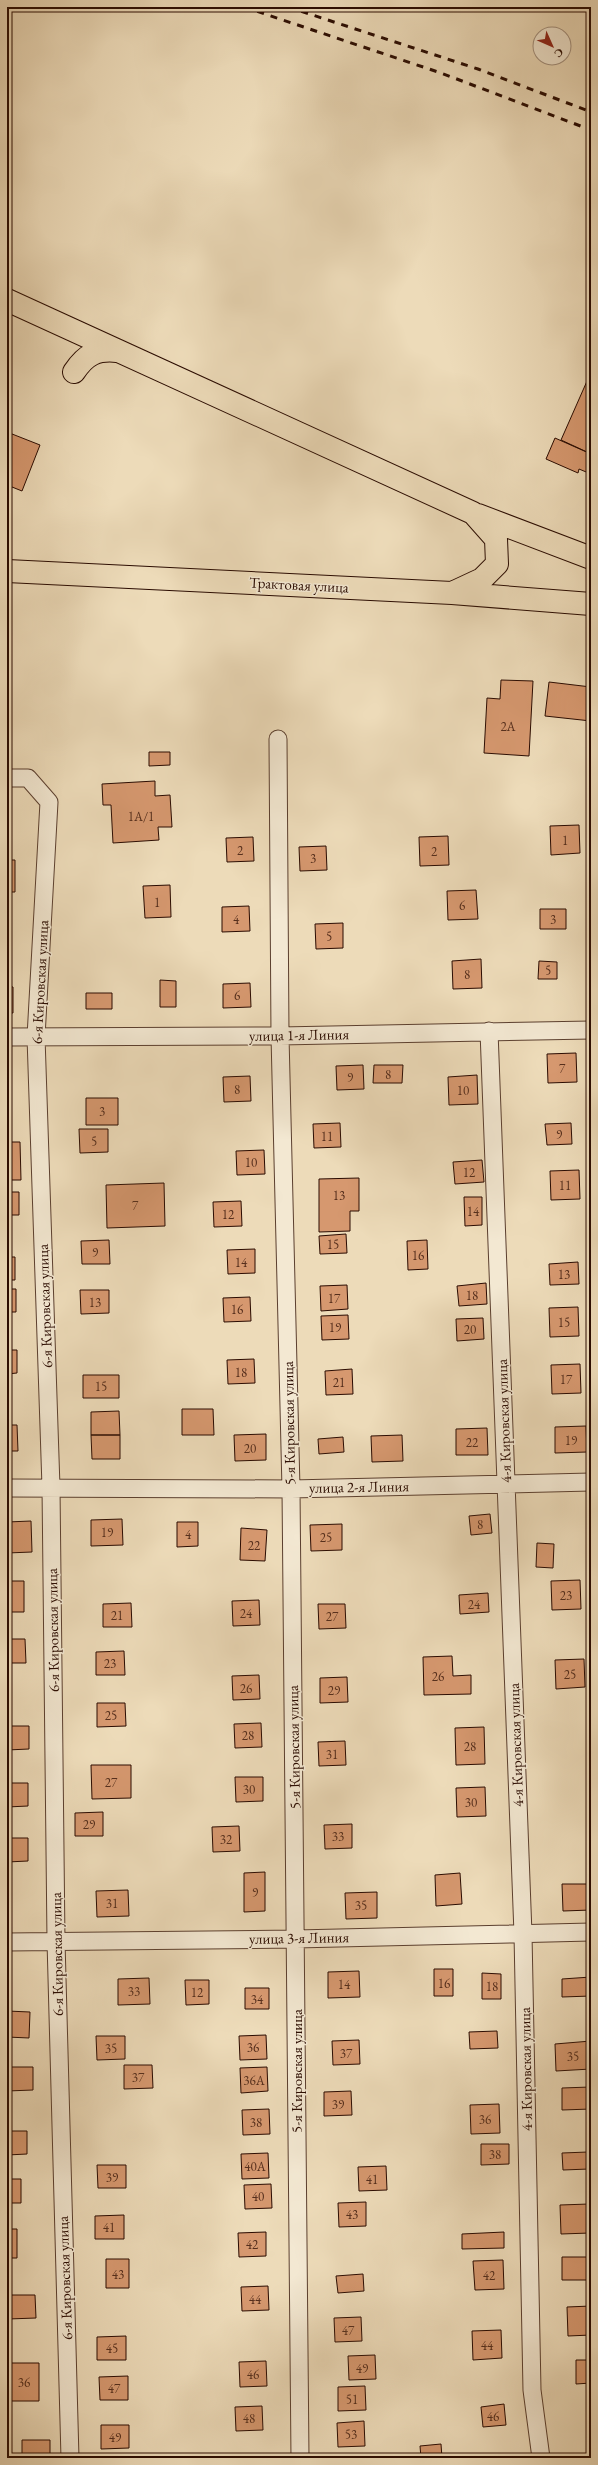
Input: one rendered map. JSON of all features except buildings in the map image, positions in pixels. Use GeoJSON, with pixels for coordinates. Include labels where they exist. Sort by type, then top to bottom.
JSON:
{"type":"FeatureCollection","features":[{"type":"Feature","properties":{"kind":"main road"},"geometry":{"type":"LineString","coordinates":[[7,300],[473,513],[591,558]]}},
{"type":"Feature","properties":{"kind":"main road"},"geometry":{"type":"LineString","coordinates":[[74,372],[82,360],[92,352],[104,350],[119,351]]}},
{"type":"Feature","properties":{"kind":"main road"},"geometry":{"type":"LineString","coordinates":[[452,593],[482,579],[497,564],[496,539],[473,513]]}},
{"type":"Feature","properties":{"kind":"main road","name":"Трактовая улица"},"geometry":{"type":"LineString","coordinates":[[7,571],[452,593],[591,604]]}},
{"type":"Feature","properties":{"kind":"street","name":"5-я Кировская улица"},"geometry":{"type":"LineString","coordinates":[[278,739],[280,1036],[291,1488],[300,2458]]}},
{"type":"Feature","properties":{"kind":"street","name":"6-я Кировская улица"},"geometry":{"type":"LineString","coordinates":[[7,778],[28,778],[49,802],[36,1037],[51,1487],[56,1941],[70,2458]]}},
{"type":"Feature","properties":{"kind":"street","name":"улица 1-я Линия"},"geometry":{"type":"LineString","coordinates":[[7,1037],[280,1036],[591,1030]]}},
{"type":"Feature","properties":{"kind":"street","name":"4-я Кировская улица"},"geometry":{"type":"LineString","coordinates":[[489,1031],[523,1934],[532,2390],[541,2458]]}},
{"type":"Feature","properties":{"kind":"street","name":"улица 2-я Линия"},"geometry":{"type":"LineString","coordinates":[[7,1488],[291,1488],[591,1482]]}},
{"type":"Feature","properties":{"kind":"street","name":"улица 3-я Линия"},"geometry":{"type":"LineString","coordinates":[[7,1942],[296,1939],[591,1932]]}},
{"type":"Feature","properties":{"kind":"railway"},"geometry":{"type":"LineString","coordinates":[[244,7],[441,73],[591,130]]}},
{"type":"Feature","properties":{"kind":"railway"},"geometry":{"type":"LineString","coordinates":[[288,7],[478,69],[591,112]]}}]}
